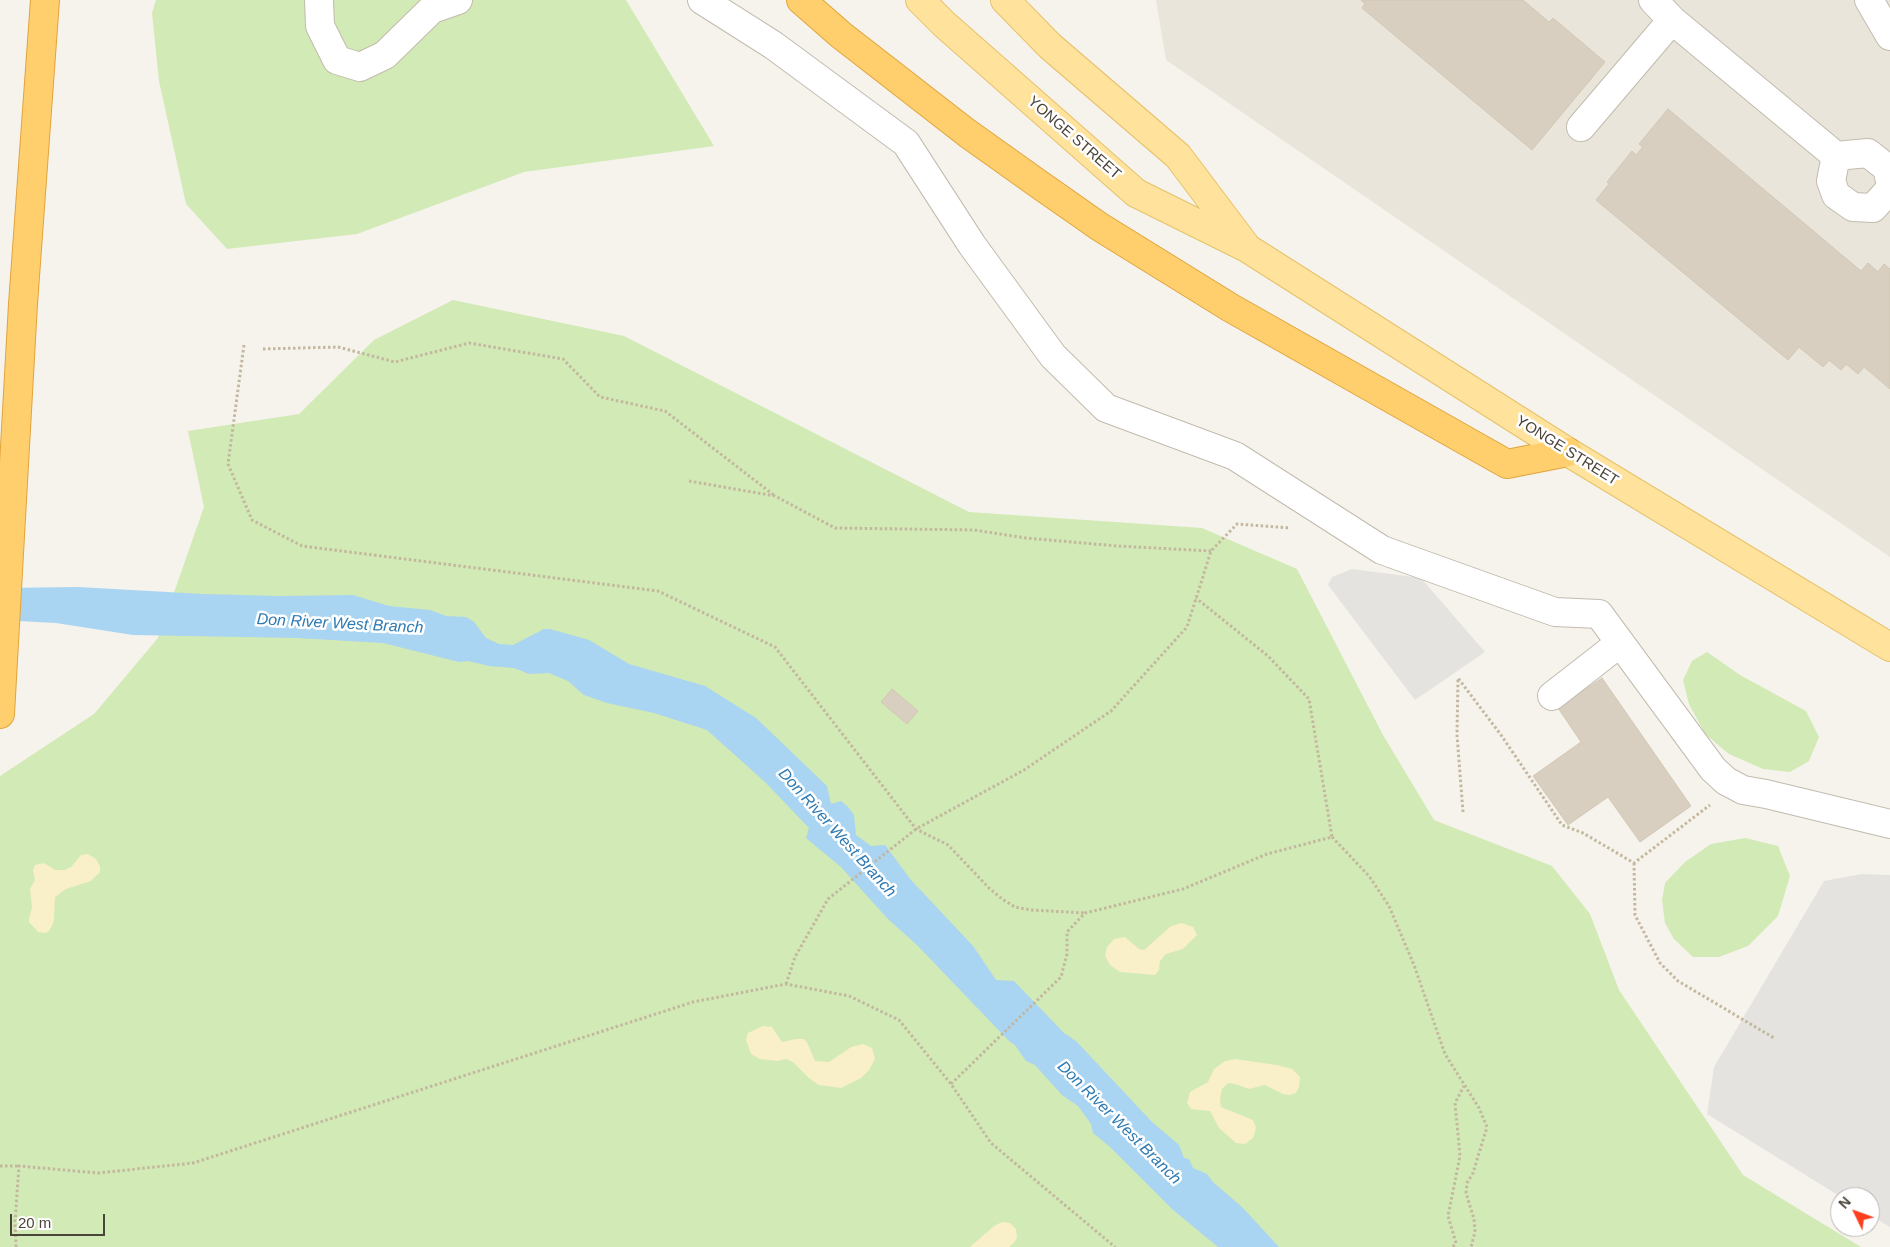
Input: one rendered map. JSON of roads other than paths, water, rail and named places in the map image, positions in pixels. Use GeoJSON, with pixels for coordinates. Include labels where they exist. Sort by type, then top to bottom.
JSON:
{"type":"FeatureCollection","features":[{"type":"Feature","properties":{"kind":"highway"},"geometry":{"type":"LineString","coordinates":[[0,714],[23,304],[44,0]]}},
{"type":"Feature","properties":{"kind":"highway"},"geometry":{"type":"LineString","coordinates":[[801,0],[841,34],[967,133],[1100,227],[1231,308],[1507,464],[1568,452]]}},
{"type":"Feature","properties":{"kind":"main road","name":"YONGE STREET"},"geometry":{"type":"LineString","coordinates":[[920,0],[944,24],[1136,193],[1247,248],[1568,452],[1890,647]]}},
{"type":"Feature","properties":{"kind":"main road","name":"YONGE STREET"},"geometry":{"type":"LineString","coordinates":[[1005,0],[1050,46],[1178,156],[1247,248]]}},
{"type":"Feature","properties":{"kind":"street"},"geometry":{"type":"LineString","coordinates":[[319,0],[320,26],[337,60],[360,67],[385,54],[432,9],[458,0]]}},
{"type":"Feature","properties":{"kind":"street"},"geometry":{"type":"LineString","coordinates":[[702,0],[773,45],[906,143],[972,245],[1053,356],[1106,408],[1234,456],[1382,550],[1555,612],[1599,614],[1712,769],[1734,786],[1742,790],[1890,824]]}},
{"type":"Feature","properties":{"kind":"street"},"geometry":{"type":"LineString","coordinates":[[1653,0],[1672,20],[1836,156],[1868,153],[1888,168],[1890,181]]}},
{"type":"Feature","properties":{"kind":"street"},"geometry":{"type":"LineString","coordinates":[[1869,0],[1890,36]]}},
{"type":"Feature","properties":{"kind":"street"},"geometry":{"type":"LineString","coordinates":[[1582,127],[1672,20]]}},
{"type":"Feature","properties":{"kind":"street"},"geometry":{"type":"LineString","coordinates":[[1836,156],[1831,182],[1836,195],[1853,207],[1873,208],[1890,189]]}},
{"type":"Feature","properties":{"kind":"street"},"geometry":{"type":"LineString","coordinates":[[1552,696],[1620,644]]}},
{"type":"Feature","properties":{"kind":"water","name":"Don River West Branch"},"geometry":{"type":"Polygon","coordinates":[[[78,587],[203,594],[353,595],[389,606],[430,610],[446,616],[466,617],[474,622],[486,638],[499,644],[513,645],[544,629],[550,629],[589,640],[629,664],[705,686],[756,718],[827,786],[831,804],[841,801],[854,815],[856,835],[871,846],[885,845],[911,880],[973,946],[996,980],[1014,981],[1064,1033],[1076,1041],[1152,1122],[1179,1145],[1184,1158],[1189,1159],[1193,1168],[1207,1174],[1213,1182],[1243,1208],[1279,1247],[1218,1247],[1172,1209],[1109,1146],[1093,1133],[1091,1124],[1078,1106],[1062,1095],[1035,1065],[1026,1061],[1015,1045],[917,945],[887,918],[841,867],[806,838],[809,828],[765,782],[707,730],[654,713],[607,703],[584,695],[568,681],[549,673],[529,674],[514,668],[489,666],[468,661],[459,662],[383,643],[297,638],[133,635],[56,623],[0,620],[0,588],[78,587]]]}}]}
